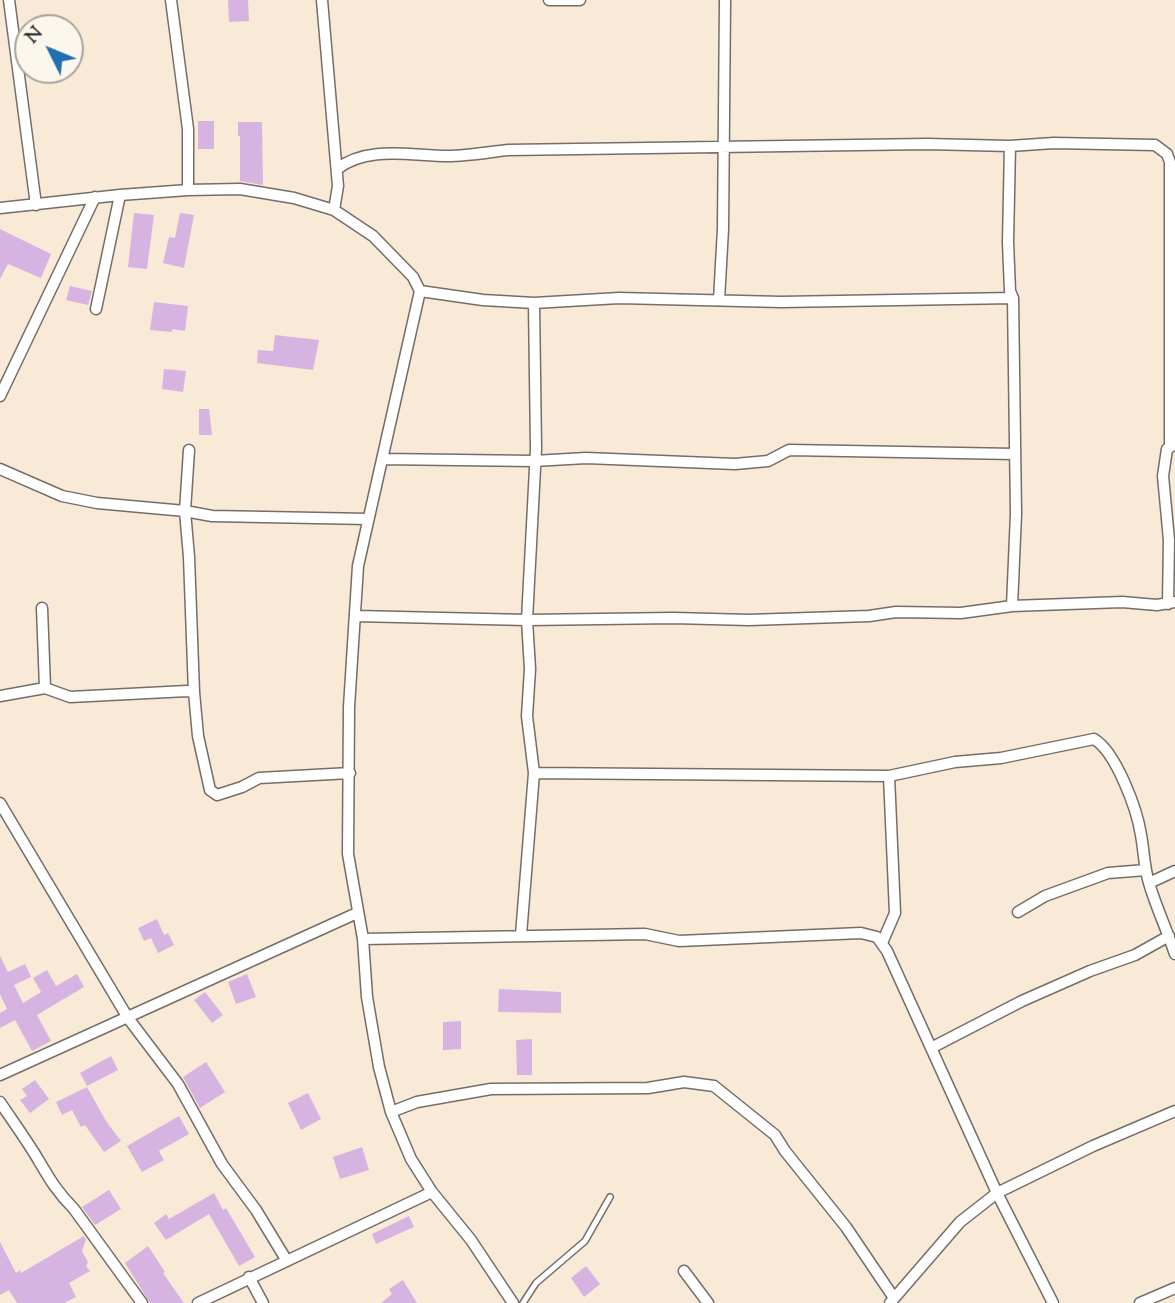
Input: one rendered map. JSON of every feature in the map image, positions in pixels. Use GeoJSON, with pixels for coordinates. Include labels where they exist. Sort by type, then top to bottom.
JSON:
{"type":"FeatureCollection","features":[{"type":"Feature","properties":{"kind":"street"},"geometry":{"type":"LineString","coordinates":[[9,0],[36,205]]}},
{"type":"Feature","properties":{"kind":"street"},"geometry":{"type":"LineString","coordinates":[[171,0],[188,129],[188,190]]}},
{"type":"Feature","properties":{"kind":"street"},"geometry":{"type":"LineString","coordinates":[[322,0],[338,186],[334,210]]}},
{"type":"Feature","properties":{"kind":"street"},"geometry":{"type":"LineString","coordinates":[[549,0],[580,0]]}},
{"type":"Feature","properties":{"kind":"street"},"geometry":{"type":"LineString","coordinates":[[719,300],[723,229],[726,0]]}},
{"type":"Feature","properties":{"kind":"street"},"geometry":{"type":"LineString","coordinates":[[337,169],[348,160],[367,154],[452,156],[508,150],[927,144],[1155,145],[1167,154],[1170,162],[1173,445],[1167,449],[1163,477],[1171,603],[1012,606],[961,613],[896,612],[869,616],[749,620],[527,620],[356,616]]}},
{"type":"Feature","properties":{"kind":"street"},"geometry":{"type":"LineString","coordinates":[[1010,146],[1009,242],[1010,290],[1013,298],[1015,454],[1012,606]]}},
{"type":"Feature","properties":{"kind":"street"},"geometry":{"type":"LineString","coordinates":[[0,208],[188,190],[240,189],[294,198],[334,210],[373,236],[412,277],[420,291],[358,566],[349,707],[348,854],[363,939],[367,997],[379,1067],[391,1112],[411,1159],[432,1192],[471,1240],[513,1303]]}},
{"type":"Feature","properties":{"kind":"street"},"geometry":{"type":"LineString","coordinates":[[96,309],[120,195]]}},
{"type":"Feature","properties":{"kind":"street"},"geometry":{"type":"LineString","coordinates":[[0,396],[95,197]]}},
{"type":"Feature","properties":{"kind":"street"},"geometry":{"type":"LineString","coordinates":[[420,291],[483,300],[534,303],[619,298],[679,301],[898,302],[1013,298]]}},
{"type":"Feature","properties":{"kind":"street"},"geometry":{"type":"LineString","coordinates":[[521,935],[534,773],[527,716],[530,669],[527,620],[536,417],[534,303]]}},
{"type":"Feature","properties":{"kind":"street"},"geometry":{"type":"LineString","coordinates":[[189,450],[185,511],[194,692],[198,736],[210,790],[217,795],[259,778],[350,773]]}},
{"type":"Feature","properties":{"kind":"street"},"geometry":{"type":"LineString","coordinates":[[383,459],[534,461],[586,458],[735,464],[768,461],[789,450],[1015,454]]}},
{"type":"Feature","properties":{"kind":"street"},"geometry":{"type":"LineString","coordinates":[[0,469],[62,496],[81,500],[212,516],[368,519]]}},
{"type":"Feature","properties":{"kind":"street"},"geometry":{"type":"LineString","coordinates":[[42,608],[45,688]]}},
{"type":"Feature","properties":{"kind":"street"},"geometry":{"type":"LineString","coordinates":[[0,696],[45,688],[71,697],[194,692]]}},
{"type":"Feature","properties":{"kind":"street"},"geometry":{"type":"LineString","coordinates":[[534,773],[889,776],[955,762],[1002,758],[1094,739],[1103,744],[1129,797],[1142,834],[1149,883],[1175,954]]}},
{"type":"Feature","properties":{"kind":"street"},"geometry":{"type":"LineString","coordinates":[[882,943],[895,913],[889,776]]}},
{"type":"Feature","properties":{"kind":"street"},"geometry":{"type":"LineString","coordinates":[[0,803],[128,1018],[178,1084],[222,1164],[256,1210],[287,1261]]}},
{"type":"Feature","properties":{"kind":"street"},"geometry":{"type":"LineString","coordinates":[[1018,912],[1045,896],[1108,873],[1146,870]]}},
{"type":"Feature","properties":{"kind":"street"},"geometry":{"type":"LineString","coordinates":[[1149,883],[1175,871]]}},
{"type":"Feature","properties":{"kind":"street"},"geometry":{"type":"LineString","coordinates":[[0,1075],[357,913]]}},
{"type":"Feature","properties":{"kind":"street"},"geometry":{"type":"LineString","coordinates":[[363,939],[645,934],[679,941],[861,933],[877,937],[997,1193],[1053,1303]]}},
{"type":"Feature","properties":{"kind":"street"},"geometry":{"type":"LineString","coordinates":[[931,1048],[1022,1001],[1090,971],[1122,961],[1169,936]]}},
{"type":"Feature","properties":{"kind":"street"},"geometry":{"type":"LineString","coordinates":[[391,1112],[417,1102],[491,1089],[648,1088],[684,1082],[714,1086],[775,1135],[846,1227],[892,1301],[960,1222],[997,1193],[1093,1146],[1175,1111]]}},
{"type":"Feature","properties":{"kind":"street"},"geometry":{"type":"LineString","coordinates":[[0,1102],[44,1172],[142,1303]]}},
{"type":"Feature","properties":{"kind":"street"},"geometry":{"type":"LineString","coordinates":[[198,1303],[432,1192]]}},
{"type":"Feature","properties":{"kind":"street"},"geometry":{"type":"LineString","coordinates":[[684,1271],[708,1303]]}},
{"type":"Feature","properties":{"kind":"street"},"geometry":{"type":"LineString","coordinates":[[249,1277],[263,1303]]}},
{"type":"Feature","properties":{"kind":"street"},"geometry":{"type":"LineString","coordinates":[[1140,1303],[1175,1288]]}},
{"type":"Feature","properties":{"kind":"lane"},"geometry":{"type":"LineString","coordinates":[[523,1303],[536,1283],[585,1241],[610,1197]]}},
{"type":"Feature","properties":{"kind":"building"},"geometry":{"type":"Polygon","coordinates":[[[228,0],[248,0],[249,21],[229,22],[228,0]]]}},
{"type":"Feature","properties":{"kind":"building"},"geometry":{"type":"Polygon","coordinates":[[[198,121],[214,121],[214,149],[198,149],[198,121]]]}},
{"type":"Feature","properties":{"kind":"building"},"geometry":{"type":"Polygon","coordinates":[[[238,122],[262,122],[263,185],[240,181],[238,122]]]}},
{"type":"Feature","properties":{"kind":"building"},"geometry":{"type":"Polygon","coordinates":[[[134,213],[154,215],[147,269],[128,267],[134,213]]]}},
{"type":"Feature","properties":{"kind":"building"},"geometry":{"type":"Polygon","coordinates":[[[180,213],[194,215],[184,268],[163,263],[169,237],[175,238],[180,213]]]}},
{"type":"Feature","properties":{"kind":"building"},"geometry":{"type":"Polygon","coordinates":[[[0,229],[51,254],[41,278],[8,264],[0,279],[0,229]]]}},
{"type":"Feature","properties":{"kind":"building"},"geometry":{"type":"Polygon","coordinates":[[[70,286],[92,291],[88,305],[66,300],[70,286]]]}},
{"type":"Feature","properties":{"kind":"building"},"geometry":{"type":"Polygon","coordinates":[[[154,302],[188,306],[185,331],[150,330],[154,302]]]}},
{"type":"Feature","properties":{"kind":"building"},"geometry":{"type":"Polygon","coordinates":[[[275,335],[319,340],[313,370],[257,363],[258,350],[273,351],[275,335]]]}},
{"type":"Feature","properties":{"kind":"building"},"geometry":{"type":"Polygon","coordinates":[[[164,369],[186,371],[183,392],[162,389],[164,369]]]}},
{"type":"Feature","properties":{"kind":"building"},"geometry":{"type":"Polygon","coordinates":[[[199,409],[209,409],[212,435],[199,435],[199,409]]]}},
{"type":"Feature","properties":{"kind":"building"},"geometry":{"type":"Polygon","coordinates":[[[157,919],[164,935],[168,933],[174,945],[158,953],[151,938],[144,941],[138,928],[157,919]]]}},
{"type":"Feature","properties":{"kind":"building"},"geometry":{"type":"Polygon","coordinates":[[[0,956],[8,972],[25,964],[31,977],[14,985],[23,1003],[41,992],[33,978],[47,970],[56,986],[77,974],[84,987],[37,1015],[51,1041],[32,1051],[15,1020],[0,1028],[0,1013],[7,1009],[0,994],[0,956]]]}},
{"type":"Feature","properties":{"kind":"building"},"geometry":{"type":"Polygon","coordinates":[[[247,974],[256,997],[236,1004],[228,982],[247,974]]]}},
{"type":"Feature","properties":{"kind":"building"},"geometry":{"type":"Polygon","coordinates":[[[499,989],[561,992],[561,1013],[498,1012],[499,989]]]}},
{"type":"Feature","properties":{"kind":"building"},"geometry":{"type":"Polygon","coordinates":[[[205,992],[223,1015],[212,1023],[194,1000],[205,992]]]}},
{"type":"Feature","properties":{"kind":"building"},"geometry":{"type":"Polygon","coordinates":[[[461,1021],[461,1049],[443,1050],[443,1022],[461,1021]]]}},
{"type":"Feature","properties":{"kind":"building"},"geometry":{"type":"Polygon","coordinates":[[[532,1039],[532,1075],[517,1075],[516,1040],[532,1039]]]}},
{"type":"Feature","properties":{"kind":"building"},"geometry":{"type":"Polygon","coordinates":[[[111,1056],[118,1070],[87,1086],[80,1073],[111,1056]]]}},
{"type":"Feature","properties":{"kind":"building"},"geometry":{"type":"Polygon","coordinates":[[[206,1062],[225,1092],[200,1108],[183,1077],[206,1062]]]}},
{"type":"Feature","properties":{"kind":"building"},"geometry":{"type":"Polygon","coordinates":[[[35,1080],[49,1099],[30,1113],[20,1100],[27,1096],[22,1089],[35,1080]]]}},
{"type":"Feature","properties":{"kind":"building"},"geometry":{"type":"Polygon","coordinates":[[[87,1087],[121,1141],[104,1152],[85,1125],[81,1127],[72,1110],[62,1115],[56,1102],[87,1087]]]}},
{"type":"Feature","properties":{"kind":"building"},"geometry":{"type":"Polygon","coordinates":[[[308,1093],[321,1119],[301,1130],[288,1103],[308,1093]]]}},
{"type":"Feature","properties":{"kind":"building"},"geometry":{"type":"Polygon","coordinates":[[[179,1116],[189,1134],[159,1151],[164,1160],[142,1172],[127,1146],[179,1116]]]}},
{"type":"Feature","properties":{"kind":"building"},"geometry":{"type":"Polygon","coordinates":[[[362,1147],[369,1170],[340,1179],[333,1157],[362,1147]]]}},
{"type":"Feature","properties":{"kind":"building"},"geometry":{"type":"Polygon","coordinates":[[[109,1190],[121,1209],[95,1225],[82,1207],[109,1190]]]}},
{"type":"Feature","properties":{"kind":"building"},"geometry":{"type":"Polygon","coordinates":[[[214,1193],[255,1257],[239,1266],[209,1214],[166,1240],[154,1223],[166,1214],[169,1219],[214,1193]]]}},
{"type":"Feature","properties":{"kind":"building"},"geometry":{"type":"Polygon","coordinates":[[[409,1216],[414,1227],[376,1244],[372,1234],[409,1216]]]}},
{"type":"Feature","properties":{"kind":"building"},"geometry":{"type":"Polygon","coordinates":[[[84,1236],[86,1239],[82,1251],[90,1271],[69,1283],[76,1297],[64,1303],[17,1303],[9,1290],[0,1295],[0,1242],[16,1273],[20,1270],[21,1273],[84,1236]]]}},
{"type":"Feature","properties":{"kind":"building"},"geometry":{"type":"Polygon","coordinates":[[[148,1246],[184,1303],[150,1303],[125,1263],[148,1246]]]}},
{"type":"Feature","properties":{"kind":"building"},"geometry":{"type":"Polygon","coordinates":[[[586,1266],[600,1284],[584,1297],[571,1278],[586,1266]]]}},
{"type":"Feature","properties":{"kind":"building"},"geometry":{"type":"Polygon","coordinates":[[[403,1280],[417,1303],[381,1303],[392,1294],[389,1289],[403,1280]]]}}]}
